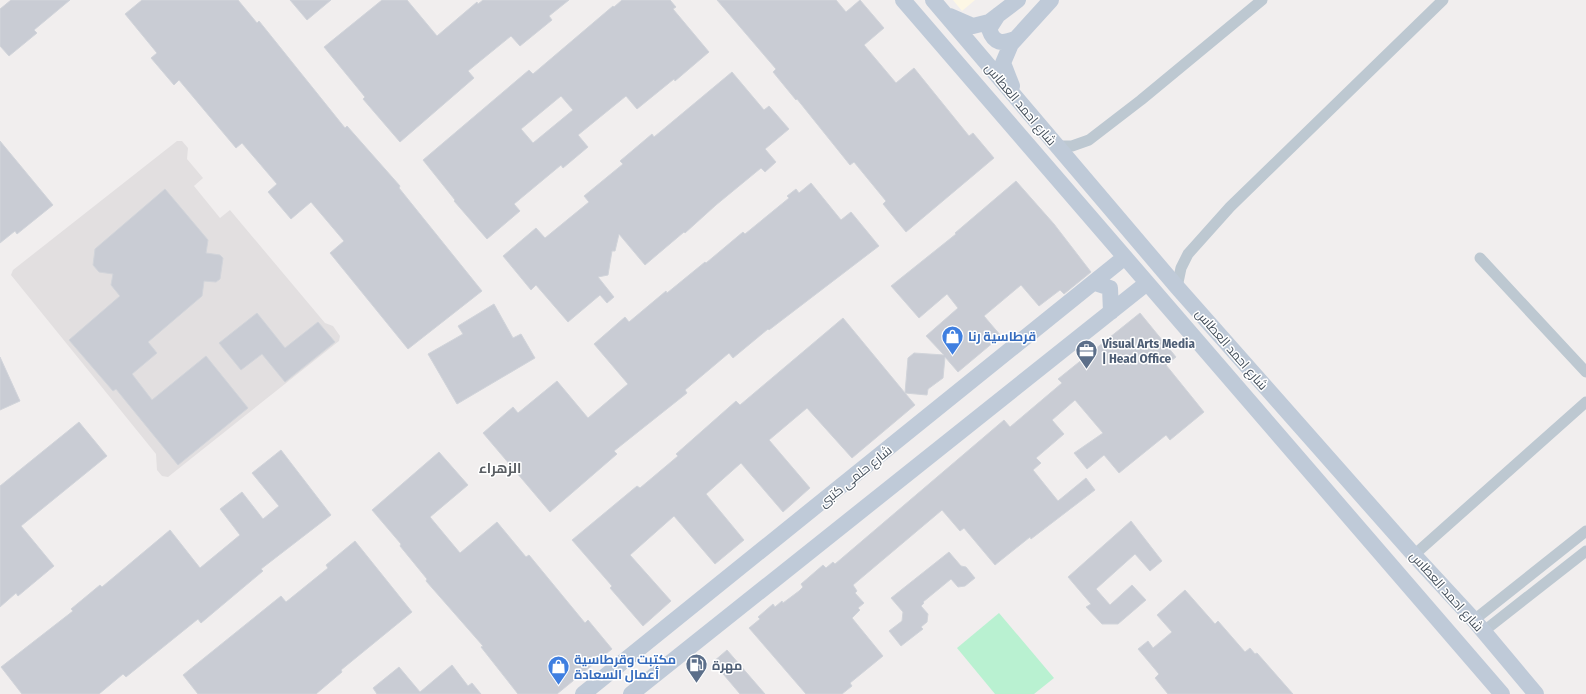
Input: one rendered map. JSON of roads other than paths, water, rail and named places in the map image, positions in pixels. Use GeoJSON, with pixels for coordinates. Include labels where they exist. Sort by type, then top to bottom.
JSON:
{"type":"FeatureCollection","features":[{"type":"Feature","properties":{"kind":"street","name":"شارع احمد العطاس"},"geometry":{"type":"LineString","coordinates":[[903,0],[1502,694]]}},
{"type":"Feature","properties":{"kind":"street","name":"شارع احمد العطاس"},"geometry":{"type":"LineString","coordinates":[[933,0],[1177,287],[1414,555],[1479,626],[1536,694]]}},
{"type":"Feature","properties":{"kind":"street"},"geometry":{"type":"LineString","coordinates":[[946,14],[973,26],[989,22],[1018,0]]}},
{"type":"Feature","properties":{"kind":"street"},"geometry":{"type":"LineString","coordinates":[[1017,98],[1003,63],[1011,44],[1051,0]]}},
{"type":"Feature","properties":{"kind":"street"},"geometry":{"type":"LineString","coordinates":[[1056,146],[1072,146],[1089,140],[1141,100],[1262,0]]}},
{"type":"Feature","properties":{"kind":"street"},"geometry":{"type":"LineString","coordinates":[[1177,287],[1181,268],[1188,254],[1230,207],[1443,0]]}},
{"type":"Feature","properties":{"kind":"street"},"geometry":{"type":"LineString","coordinates":[[998,16],[989,29],[991,36],[998,43],[1005,43],[1015,39]]}},
{"type":"Feature","properties":{"kind":"street","name":"شارع حلمى كتبى"},"geometry":{"type":"LineString","coordinates":[[583,694],[1095,283],[1125,257]]}},
{"type":"Feature","properties":{"kind":"street"},"geometry":{"type":"LineString","coordinates":[[1480,258],[1586,372]]}},
{"type":"Feature","properties":{"kind":"street"},"geometry":{"type":"LineString","coordinates":[[1095,283],[1110,288],[1112,312]]}},
{"type":"Feature","properties":{"kind":"street"},"geometry":{"type":"LineString","coordinates":[[631,694],[1148,283]]}},
{"type":"Feature","properties":{"kind":"street"},"geometry":{"type":"LineString","coordinates":[[1414,555],[1586,402]]}},
{"type":"Feature","properties":{"kind":"street"},"geometry":{"type":"LineString","coordinates":[[1479,626],[1558,554],[1586,531]]}},
{"type":"Feature","properties":{"kind":"street"},"geometry":{"type":"LineString","coordinates":[[1479,626],[1586,551]]}},
{"type":"Feature","properties":{"kind":"street"},"geometry":{"type":"LineString","coordinates":[[1558,554],[1567,565]]}},
{"type":"Feature","properties":{"kind":"place","name":"قرطاسية رنا"},"geometry":{"type":"Point","coordinates":[952,356]}},
{"type":"Feature","properties":{"kind":"place","name":"Visual Arts Media | Head Office"},"geometry":{"type":"Point","coordinates":[1086,370]}},
{"type":"Feature","properties":{"kind":"place","name":"مهرة"},"geometry":{"type":"Point","coordinates":[697,684]}},
{"type":"Feature","properties":{"kind":"place","name":"مكتبت وقرطاسية أعمال السعادة"},"geometry":{"type":"Point","coordinates":[559,686]}},
{"type":"Feature","properties":{"kind":"district","name":"الزهراء"},"geometry":{"type":"Point","coordinates":[500,468]}}]}
